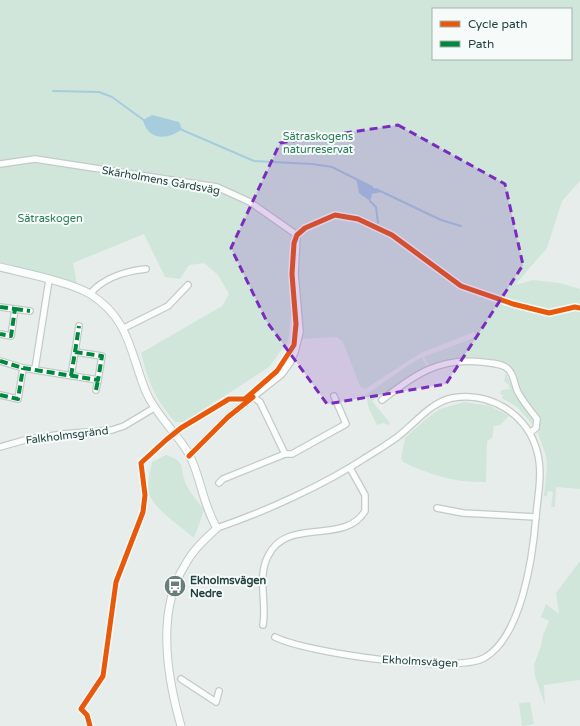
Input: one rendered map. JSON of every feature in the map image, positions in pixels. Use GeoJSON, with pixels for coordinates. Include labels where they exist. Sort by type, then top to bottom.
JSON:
{"type":"FeatureCollection","features":[{"type":"Feature","properties":{"kind":"street","name":"Skärholmens Gårdsväg"},"geometry":{"type":"LineString","coordinates":[[0,164],[36,159],[217,187],[250,202],[297,235],[295,274],[300,323],[298,343],[290,363],[282,374],[253,397]]}},
{"type":"Feature","properties":{"kind":"street"},"geometry":{"type":"LineString","coordinates":[[0,267],[49,280],[90,294],[111,313],[124,328],[146,392],[154,408],[189,456],[200,480],[212,520],[217,528]]}},
{"type":"Feature","properties":{"kind":"street"},"geometry":{"type":"LineString","coordinates":[[90,294],[104,281],[133,270],[146,269]]}},
{"type":"Feature","properties":{"kind":"street"},"geometry":{"type":"LineString","coordinates":[[35,369],[49,280]]}},
{"type":"Feature","properties":{"kind":"street"},"geometry":{"type":"LineString","coordinates":[[124,328],[168,306],[188,285]]}},
{"type":"Feature","properties":{"kind":"street"},"geometry":{"type":"LineString","coordinates":[[0,307],[30,311]]}},
{"type":"Feature","properties":{"kind":"street"},"geometry":{"type":"LineString","coordinates":[[0,334],[11,336],[15,309]]}},
{"type":"Feature","properties":{"kind":"street"},"geometry":{"type":"LineString","coordinates":[[71,376],[79,326]]}},
{"type":"Feature","properties":{"kind":"street"},"geometry":{"type":"LineString","coordinates":[[75,352],[102,356],[96,390]]}},
{"type":"Feature","properties":{"kind":"street"},"geometry":{"type":"LineString","coordinates":[[382,400],[423,371],[443,364],[467,360],[492,363],[510,370],[518,394],[537,419],[536,428],[530,432]]}},
{"type":"Feature","properties":{"kind":"street"},"geometry":{"type":"LineString","coordinates":[[0,361],[23,368],[98,380]]}},
{"type":"Feature","properties":{"kind":"street"},"geometry":{"type":"LineString","coordinates":[[0,395],[18,398],[23,368]]}},
{"type":"Feature","properties":{"kind":"street"},"geometry":{"type":"LineString","coordinates":[[219,483],[284,454],[292,454],[346,424],[334,396]]}},
{"type":"Feature","properties":{"kind":"street","name":"Ekholmsvägen"},"geometry":{"type":"LineString","coordinates":[[181,726],[170,670],[168,639],[170,605],[175,586],[184,566],[198,547],[217,528],[272,506],[350,468],[397,437],[428,410],[451,398],[467,396],[494,402],[519,417],[530,432],[538,452],[540,468],[536,517],[532,556],[524,593],[509,629],[500,644],[485,657],[462,664],[413,663],[339,653],[284,642],[275,637]]}},
{"type":"Feature","properties":{"kind":"street"},"geometry":{"type":"LineString","coordinates":[[189,456],[228,417],[253,397],[260,402],[284,454]]}},
{"type":"Feature","properties":{"kind":"street","name":"Falkholmsgränd"},"geometry":{"type":"LineString","coordinates":[[0,447],[25,440],[62,434],[112,430],[124,426],[154,408]]}},
{"type":"Feature","properties":{"kind":"street"},"geometry":{"type":"LineString","coordinates":[[264,625],[263,577],[267,556],[273,547],[286,537],[341,528],[353,524],[365,511],[365,495],[350,468]]}},
{"type":"Feature","properties":{"kind":"street"},"geometry":{"type":"LineString","coordinates":[[437,508],[463,513],[536,517]]}},
{"type":"Feature","properties":{"kind":"street"},"geometry":{"type":"LineString","coordinates":[[181,679],[216,702],[218,691]]}},
{"type":"Feature","properties":{"kind":"highlighted area"},"geometry":{"type":"Polygon","coordinates":[[[398,125],[505,184],[523,265],[446,384],[327,404],[267,322],[231,248],[280,143],[398,125]]]}},
{"type":"Feature","properties":{"kind":"green space","name":"Sätraskogens naturreservat"},"geometry":{"type":"Polygon","coordinates":[[[0,0],[580,0],[580,181],[562,201],[547,248],[515,285],[533,280],[560,283],[580,289],[580,489],[556,487],[555,507],[551,507],[553,492],[548,491],[547,496],[544,496],[547,466],[546,456],[538,433],[541,418],[522,395],[514,372],[510,366],[494,359],[471,358],[447,361],[429,366],[424,357],[476,337],[474,332],[421,353],[365,389],[360,386],[343,342],[337,337],[302,339],[302,313],[291,315],[288,341],[269,367],[184,422],[175,422],[153,390],[141,353],[222,306],[229,294],[218,275],[204,263],[189,265],[180,279],[165,277],[144,234],[73,263],[77,284],[0,263],[0,0]]]}},
{"type":"Feature","properties":{"kind":"green space"},"geometry":{"type":"Polygon","coordinates":[[[422,357],[427,367],[413,374],[390,391],[382,393],[372,401],[390,423],[389,425],[383,423],[377,425],[369,409],[366,395],[422,357]]]}},
{"type":"Feature","properties":{"kind":"green space"},"geometry":{"type":"Polygon","coordinates":[[[506,373],[516,396],[532,419],[533,425],[517,407],[502,398],[503,395],[500,394],[502,390],[510,389],[508,384],[504,381],[506,373]]]}},
{"type":"Feature","properties":{"kind":"green space"},"geometry":{"type":"Polygon","coordinates":[[[464,402],[490,406],[509,416],[500,425],[494,426],[492,438],[487,441],[486,482],[454,480],[423,471],[403,462],[401,458],[405,438],[426,419],[440,409],[464,402]]]}},
{"type":"Feature","properties":{"kind":"green space"},"geometry":{"type":"Polygon","coordinates":[[[166,455],[180,463],[182,466],[184,479],[188,487],[204,510],[194,538],[156,505],[149,493],[148,489],[152,462],[166,455]]]}},
{"type":"Feature","properties":{"kind":"green space"},"geometry":{"type":"Polygon","coordinates":[[[580,561],[580,680],[544,685],[545,706],[535,676],[534,665],[549,621],[541,617],[546,604],[559,614],[556,593],[580,561]]]}},
{"type":"Feature","properties":{"kind":"green space"},"geometry":{"type":"Polygon","coordinates":[[[530,702],[534,724],[522,726],[519,703],[530,702]]]}},
{"type":"Feature","properties":{"kind":"water"},"geometry":{"type":"Polygon","coordinates":[[[152,115],[179,122],[182,129],[177,133],[165,137],[154,135],[149,132],[143,120],[152,115]]]}},
{"type":"Feature","properties":{"kind":"water"},"geometry":{"type":"Polygon","coordinates":[[[356,178],[381,192],[372,194],[370,201],[359,193],[356,178]]]}},
{"type":"Feature","properties":{"kind":"waterway"},"geometry":{"type":"LineString","coordinates":[[53,91],[99,92],[112,97],[145,121]]}},
{"type":"Feature","properties":{"kind":"waterway"},"geometry":{"type":"LineString","coordinates":[[180,129],[254,161],[312,164],[332,167],[372,187]]}},
{"type":"Feature","properties":{"kind":"waterway"},"geometry":{"type":"LineString","coordinates":[[376,189],[441,220],[461,226]]}},
{"type":"Feature","properties":{"kind":"waterway"},"geometry":{"type":"LineString","coordinates":[[370,201],[376,207],[378,223]]}},
{"type":"Feature","properties":{"kind":"marked path"},"geometry":{"type":"LineString","coordinates":[[0,307],[15,309],[11,336],[0,334]]}},
{"type":"Feature","properties":{"kind":"marked path"},"geometry":{"type":"LineString","coordinates":[[15,309],[30,311]]}},
{"type":"Feature","properties":{"kind":"marked path"},"geometry":{"type":"LineString","coordinates":[[75,352],[79,326]]}},
{"type":"Feature","properties":{"kind":"marked path"},"geometry":{"type":"LineString","coordinates":[[0,361],[23,368],[98,380],[102,356],[75,352],[71,376]]}},
{"type":"Feature","properties":{"kind":"marked path"},"geometry":{"type":"LineString","coordinates":[[0,395],[18,399],[23,368]]}},
{"type":"Feature","properties":{"kind":"marked path"},"geometry":{"type":"LineString","coordinates":[[96,390],[98,380]]}},
{"type":"Feature","properties":{"kind":"cycle path"},"geometry":{"type":"LineString","coordinates":[[90,726],[87,715],[81,709],[103,676],[116,582],[143,512],[145,495],[141,463],[181,428],[229,399],[245,399],[277,371],[294,345],[296,324],[292,274],[294,243],[297,235],[305,228],[335,215],[358,219],[392,235],[461,286],[513,304],[549,313],[575,307],[580,308]]}},
{"type":"Feature","properties":{"kind":"cycle path"},"geometry":{"type":"LineString","coordinates":[[189,456],[228,417],[253,397]]}},
{"type":"Feature","properties":{"kind":"place","name":"Ekholmsvägen Nedre"},"geometry":{"type":"Point","coordinates":[175,586]}},
{"type":"Feature","properties":{"kind":"park label","name":"Sätraskogen"},"geometry":{"type":"Point","coordinates":[50,218]}}]}
